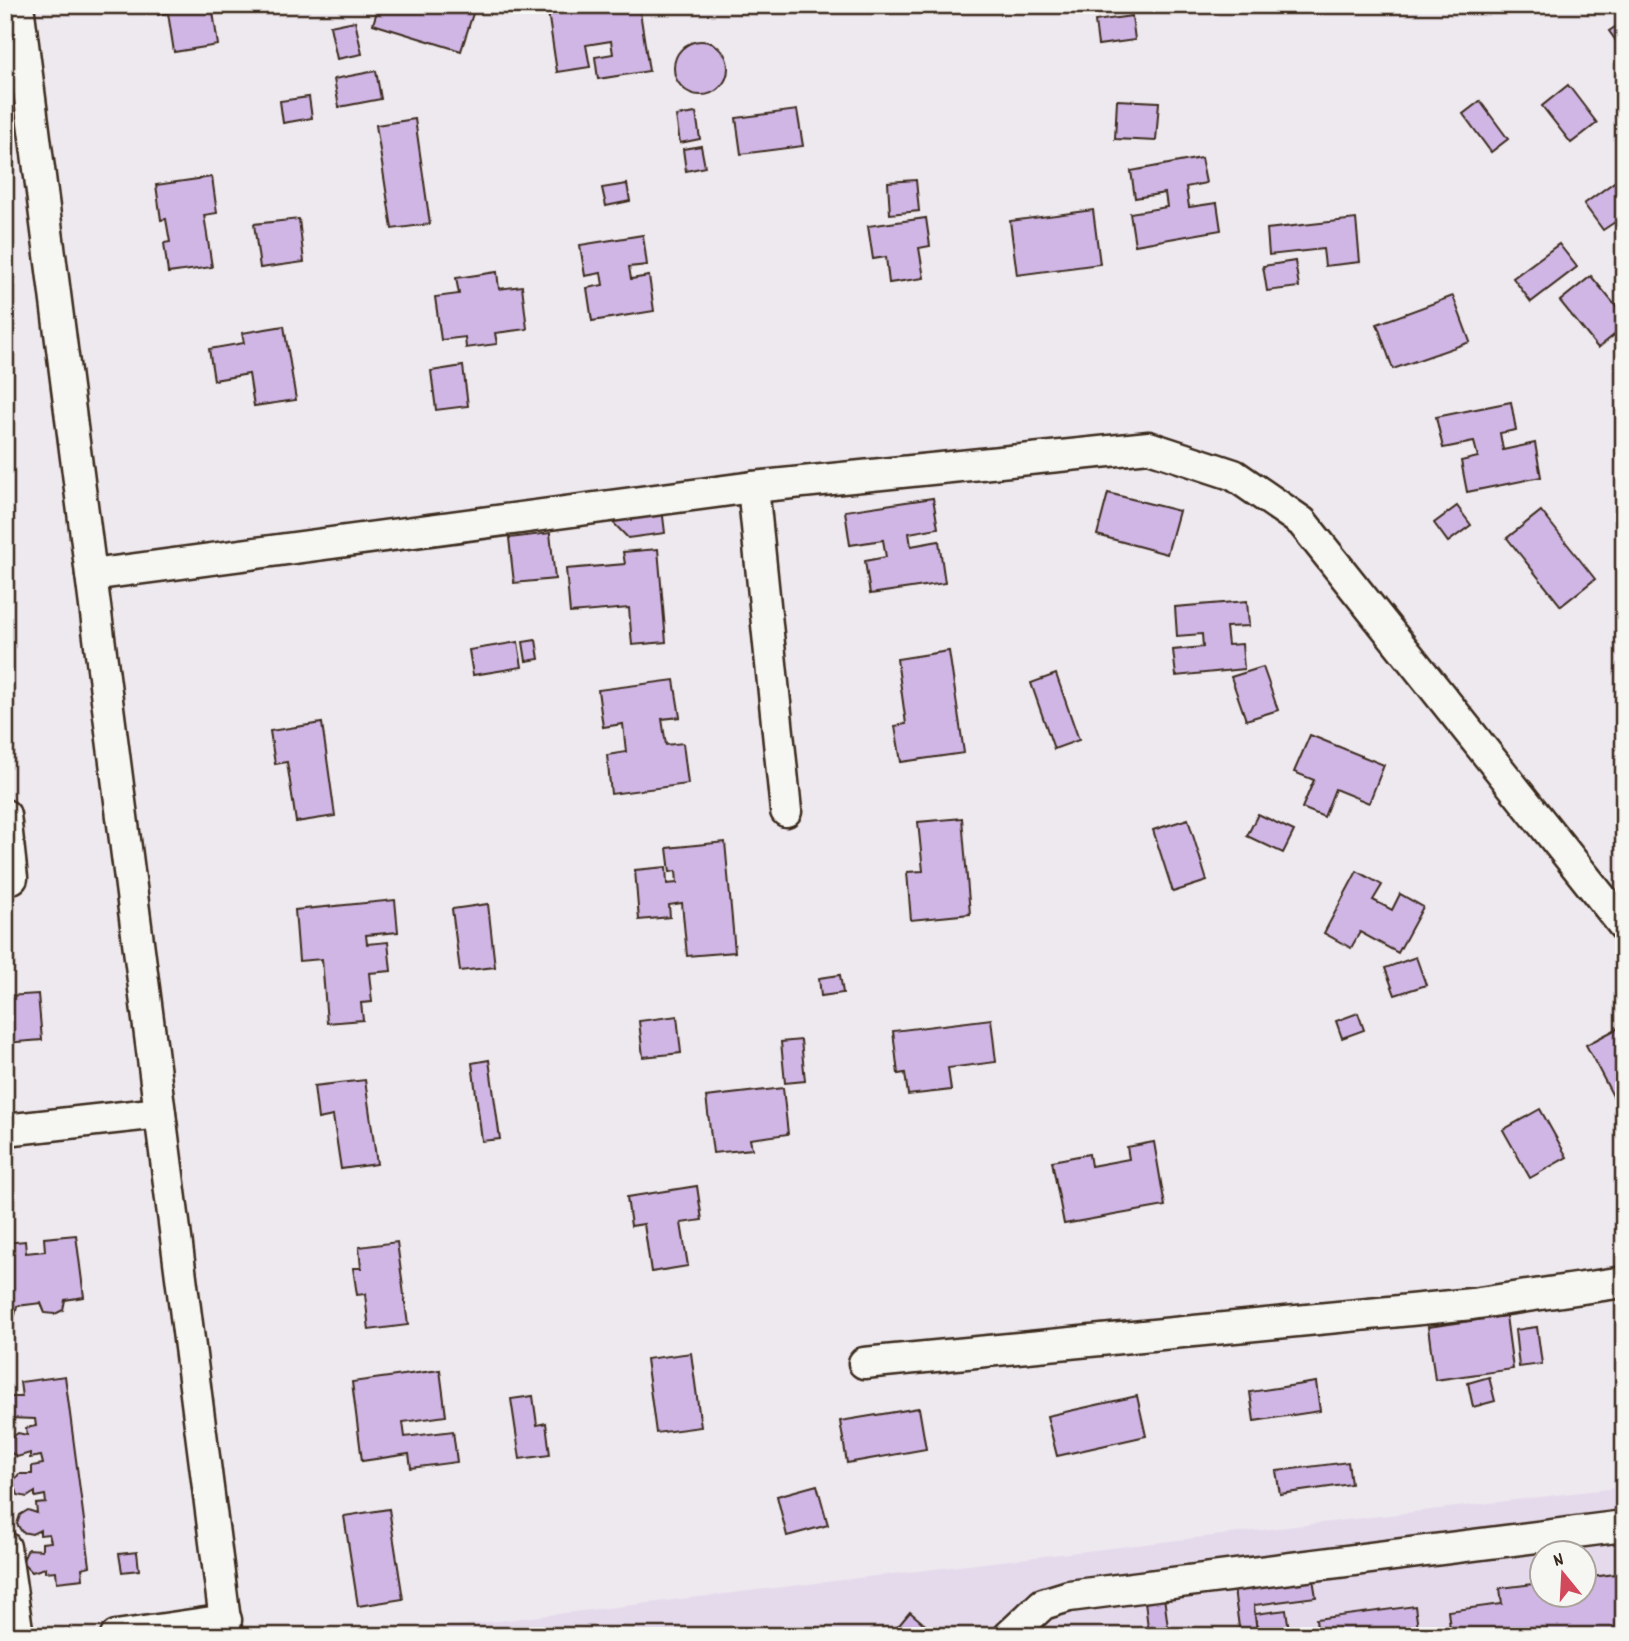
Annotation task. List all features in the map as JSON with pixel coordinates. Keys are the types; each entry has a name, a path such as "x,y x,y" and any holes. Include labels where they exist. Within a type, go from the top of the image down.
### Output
{"street":[{"path":"18,5 19,141 92,575 227,1628 116,1636"},
{"path":"92,575 753,487 1149,447 1234,475 1301,522 1624,926"},
{"path":"753,487 786,811"},
{"path":"5,815 12,878"},
{"path":"5,1130 160,1113"},
{"path":"864,1363 1472,1304 1624,1282"},
{"path":"1009,1636 1043,1604 1069,1595 1624,1526"},
{"path":"5,1547 18,1636"}],"shaded area":[{"path":"1624,1487 1624,1636 371,1636"}],"building":[{"path":"156,5 212,5 218,45 174,52 168,13 158,15"},
{"path":"379,5 475,7 461,51 373,24"},
{"path":"547,5 639,5 649,71 598,79 595,57 613,54 611,41 586,45 590,67 557,72"},
{"path":"1132,16 1135,40 1098,45 1095,21"},
{"path":"355,21 362,54 337,59 330,26"},
{"path":"1624,21 1624,52 1609,31"},
{"path":"701,41 720,49 728,68 720,87 701,95 682,87 674,68 682,49"},
{"path":"376,71 381,99 339,107 334,79"},
{"path":"1568,85 1597,123 1571,143 1542,106"},
{"path":"309,97 312,118 283,123 280,101"},
{"path":"1117,100 1159,102 1156,141 1115,139"},
{"path":"1480,101 1508,139 1491,152 1463,114"},
{"path":"797,110 803,146 741,154 736,118"},
{"path":"696,113 700,139 680,143 676,116"},
{"path":"415,119 430,224 392,229 376,125"},
{"path":"701,146 705,167 686,171 683,149"},
{"path":"1201,158 1206,183 1186,187 1189,207 1217,203 1221,230 1135,245 1130,213 1167,207 1165,193 1135,198 1131,171"},
{"path":"1624,175 1624,216 1603,230 1584,204"},
{"path":"212,177 217,213 204,215 212,267 168,273 164,243 170,242 166,219 161,220 156,185"},
{"path":"916,180 919,211 890,214 888,182"},
{"path":"627,184 630,201 606,206 602,188"},
{"path":"1093,210 1100,264 1017,275 1010,221"},
{"path":"926,218 930,246 919,248 924,278 889,283 886,257 873,259 868,226"},
{"path":"299,219 304,262 260,268 254,224"},
{"path":"1356,219 1360,262 1325,266 1323,249 1269,255 1267,229"},
{"path":"643,235 647,265 629,267 631,279 649,276 654,311 592,321 587,288 603,285 601,273 585,276 580,245"},
{"path":"1559,244 1577,267 1531,302 1513,278"},
{"path":"1295,261 1299,287 1267,291 1263,266"},
{"path":"497,272 499,289 522,286 527,329 495,333 497,344 466,348 465,337 441,340 435,297 459,294 456,278"},
{"path":"1591,276 1624,316 1624,327 1598,348 1560,301"},
{"path":"1453,296 1470,342 1393,369 1377,324"},
{"path":"284,326 296,400 254,406 249,374 214,380 209,349 244,343 242,333"},
{"path":"463,366 468,406 436,410 431,371"},
{"path":"1511,402 1516,430 1500,433 1503,450 1535,443 1541,477 1467,492 1461,461 1478,457 1474,442 1443,448 1436,417"},
{"path":"1108,493 1179,511 1167,554 1097,535"},
{"path":"933,498 938,528 909,533 911,546 939,541 945,583 870,594 865,561 886,557 883,540 850,545 845,511"},
{"path":"661,500 665,533 628,538 599,508"},
{"path":"1457,506 1471,525 1448,542 1434,523"},
{"path":"1541,511 1595,579 1561,606 1507,538"},
{"path":"550,533 555,579 514,583 509,538"},
{"path":"658,549 666,642 632,645 629,608 570,613 566,569 625,564 623,552"},
{"path":"1247,601 1249,626 1226,627 1228,645 1242,644 1244,669 1176,676 1173,650 1203,647 1202,634 1177,636 1175,607"},
{"path":"536,640 539,659 526,661 523,642"},
{"path":"518,642 522,667 473,675 469,650"},
{"path":"949,651 964,753 901,762 895,726 906,724 897,659"},
{"path":"1263,667 1278,710 1246,720 1231,677"},
{"path":"1056,674 1079,740 1054,749 1031,683"},
{"path":"674,680 680,717 662,719 666,745 683,743 688,784 611,794 607,755 626,752 623,724 603,727 598,690"},
{"path":"322,723 335,816 296,822 287,762 275,764 270,731"},
{"path":"1310,735 1384,765 1369,803 1335,789 1324,817 1302,808 1314,780 1294,772"},
{"path":"1258,814 1294,831 1283,853 1247,836"},
{"path":"962,818 970,914 911,920 907,872 923,871 918,822"},
{"path":"1188,819 1207,881 1173,892 1153,830"},
{"path":"725,842 735,952 687,956 682,903 669,905 670,917 639,920 635,870 666,867 667,884 677,883 676,871 670,872 667,848"},
{"path":"1357,871 1382,885 1373,900 1392,910 1400,894 1423,907 1398,953 1360,932 1351,948 1324,933"},
{"path":"395,900 398,932 366,935 367,944 388,942 391,971 369,973 372,1002 361,1003 363,1020 327,1023 322,959 299,961 295,910"},
{"path":"488,904 495,967 460,971 452,909"},
{"path":"1416,957 1426,985 1395,995 1385,968"},
{"path":"840,975 843,993 821,996 819,978"},
{"path":"5,977 7,996 38,994 42,1040 5,1043"},
{"path":"1358,1013 1364,1030 1342,1038 1336,1021"},
{"path":"677,1016 681,1053 643,1057 639,1021"},
{"path":"991,1019 996,1062 948,1068 951,1090 908,1095 905,1073 898,1074 893,1031"},
{"path":"1624,1025 1624,1117 1586,1045"},
{"path":"801,1040 805,1081 785,1083 781,1042"},
{"path":"489,1060 500,1139 482,1141 472,1063"},
{"path":"365,1080 377,1164 341,1169 333,1116 318,1119 314,1086"},
{"path":"783,1088 788,1134 750,1139 752,1149 713,1153 706,1097"},
{"path":"1540,1109 1567,1157 1530,1178 1503,1130"},
{"path":"1154,1142 1165,1206 1064,1224 1052,1161 1089,1154 1091,1166 1129,1159 1127,1147"},
{"path":"697,1186 702,1220 681,1223 688,1266 651,1272 644,1224 631,1226 627,1197"},
{"path":"76,1235 84,1297 65,1300 63,1310 55,1314 45,1313 41,1303 17,1306 15,1315 5,1320 5,1243 25,1241 26,1253 45,1251 44,1238"},
{"path":"397,1242 408,1325 369,1330 365,1294 357,1295 353,1268 361,1268 359,1247"},
{"path":"1506,1316 1513,1369 1435,1380 1428,1327"},
{"path":"1537,1327 1542,1364 1519,1367 1515,1330"},
{"path":"691,1353 701,1427 656,1433 646,1359"},
{"path":"440,1370 446,1416 403,1422 405,1437 453,1431 457,1462 411,1468 409,1454 362,1461 352,1382"},
{"path":"65,1376 90,1566 82,1568 83,1579 57,1582 56,1571 45,1572 45,1568 32,1572 22,1562 28,1549 42,1550 42,1543 51,1542 49,1534 40,1535 40,1530 32,1534 22,1532 17,1524 20,1515 28,1510 37,1513 36,1504 46,1503 45,1495 35,1497 35,1492 27,1497 18,1495 13,1481 19,1474 32,1474 32,1466 43,1464 41,1456 30,1458 30,1453 17,1457 10,1452 11,1438 18,1433 27,1435 26,1428 36,1426 35,1419 9,1418 5,1403 10,1397 22,1397 20,1382"},
{"path":"1489,1377 1495,1401 1473,1407 1468,1383"},
{"path":"1316,1382 1320,1411 1254,1421 1250,1392"},
{"path":"533,1396 537,1425 546,1423 550,1455 520,1459 511,1399"},
{"path":"1137,1396 1146,1436 1057,1456 1047,1416"},
{"path":"919,1408 926,1449 847,1463 840,1421"},
{"path":"1348,1462 1351,1484 1280,1494 1276,1471"},
{"path":"817,1485 828,1525 787,1536 777,1496"},
{"path":"389,1509 403,1599 358,1606 344,1516"},
{"path":"137,1552 139,1570 122,1572 119,1554"},
{"path":"1624,1573 1624,1636 1451,1636 1448,1611 1502,1604 1500,1588 1528,1585 1528,1610 1598,1610 1598,1576"},
{"path":"1313,1579 1316,1597 1254,1605 1257,1633 1240,1635 1234,1589"},
{"path":"1164,1597 1168,1627 1148,1629 1145,1600"},
{"path":"1415,1606 1419,1636 1318,1636 1316,1619"},
{"path":"1286,1610 1290,1636 1258,1636 1255,1614"},
{"path":"910,1612 938,1636 890,1636"}]}
